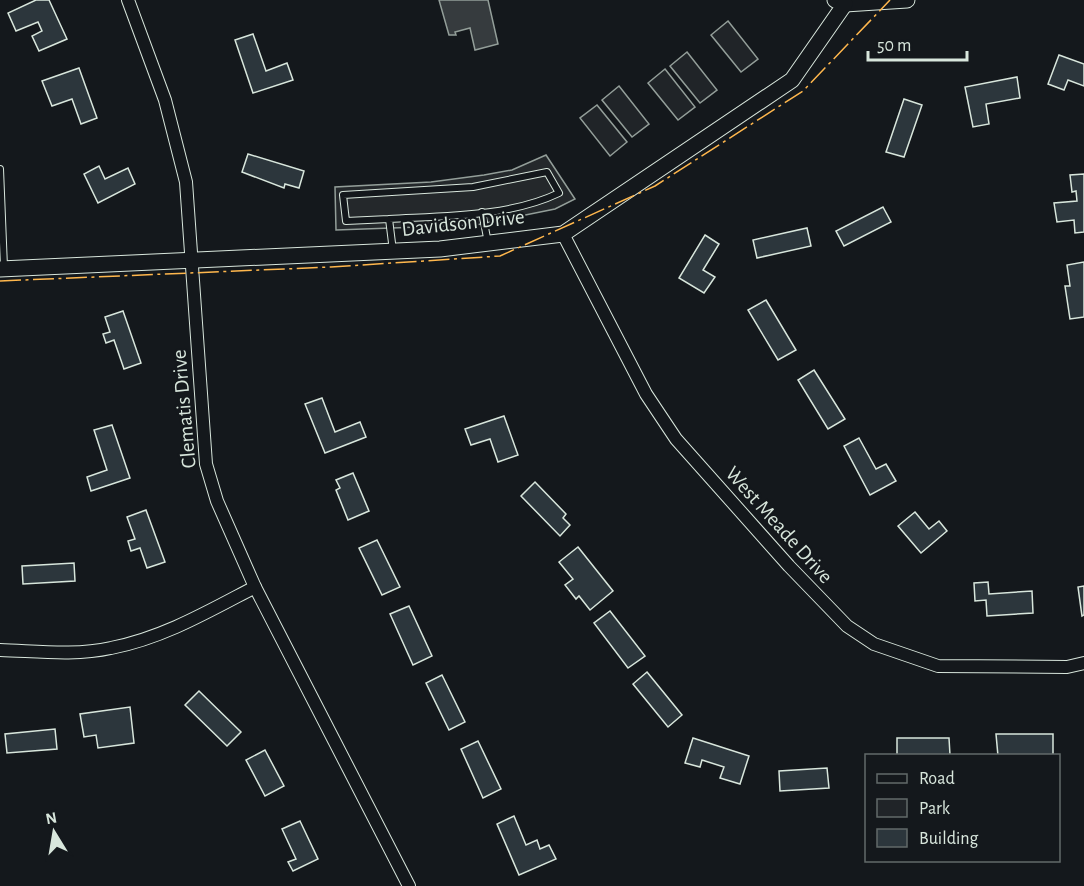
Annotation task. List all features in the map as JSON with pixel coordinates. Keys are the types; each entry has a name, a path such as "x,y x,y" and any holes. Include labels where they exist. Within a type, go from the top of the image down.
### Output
{"street":[{"name":"Clematis Drive","path":"128,0 165,100 186,182 207,464 217,501 255,587 409,886"},
{"path":"840,2 907,0"},
{"name":"Davidson Drive","path":"2,269 393,252 562,234 792,80 840,2"},
{"name":"West Meade Drive","path":"562,234 646,394 676,439 789,566 847,626 874,644 938,666 1067,667 1084,663"},
{"path":"0,650 55,652 110,649 175,628 255,587"}],"lane":[{"path":"0,169 2,269"},
{"path":"547,172 559,193 544,201 482,212 389,219 346,221 343,195 473,187 547,172"},
{"path":"482,212 488,243"},
{"path":"389,219 393,252"}],"green space":[{"path":"728,21 758,59 741,72 711,35"},
{"path":"687,52 717,90 700,103 670,66"},
{"path":"665,69 695,107 678,120 648,83"},
{"path":"619,86 649,124 632,137 602,100"},
{"path":"597,105 627,142 610,156 580,118"}],"shaded area":[{"path":"439,0 488,0 498,44 475,50 470,28 455,32 456,35 449,35"},
{"path":"546,155 575,199 555,209 476,225 336,230 335,187 431,182 484,175 512,170"}],"building":[{"path":"36,0 49,0 67,39 39,51 32,36 42,31 38,22 16,31 8,13"},
{"path":"253,34 266,71 287,63 293,80 253,93 235,40"},
{"path":"1059,55 1084,64 1084,86 1068,80 1064,90 1048,84"},
{"path":"79,68 97,118 81,124 72,99 52,106 42,81"},
{"path":"1017,77 1020,98 986,104 989,124 973,127 965,87"},
{"path":"904,99 922,105 904,157 886,152"},
{"path":"248,154 304,171 299,188 285,184 284,188 242,172"},
{"path":"99,166 105,179 128,168 135,184 98,203 84,174"},
{"path":"1084,174 1084,232 1075,233 1074,220 1057,222 1054,203 1077,201 1076,191 1072,192 1070,175"},
{"path":"883,207 891,222 844,246 836,231"},
{"path":"807,228 811,246 757,258 753,240"},
{"path":"705,235 719,244 703,270 715,277 704,293 679,278"},
{"path":"1084,262 1084,317 1070,319 1065,286 1070,286 1067,265"},
{"path":"766,300 796,350 778,360 748,310"},
{"path":"123,311 141,363 124,369 114,340 106,343 103,334 110,332 105,317"},
{"path":"814,370 845,419 828,429 798,380"},
{"path":"322,398 335,432 360,422 366,437 325,453 305,404"},
{"path":"504,416 518,455 498,462 490,439 471,445 465,429"},
{"path":"112,425 130,478 91,491 87,477 107,470 94,430"},
{"path":"859,438 876,469 886,464 896,481 870,495 844,446"},
{"path":"353,473 369,511 348,520 336,490 340,488 336,480"},
{"path":"535,482 566,514 563,518 570,525 560,536 521,496"},
{"path":"146,510 165,562 147,568 140,548 131,551 128,541 135,539 127,517"},
{"path":"915,512 929,529 939,521 947,531 921,553 898,526"},
{"path":"377,540 400,587 382,595 359,548"},
{"path":"578,547 613,591 590,610 579,596 576,599 565,585 573,579 559,562"},
{"path":"74,563 75,581 23,584 22,566"},
{"path":"988,582 989,594 1032,591 1033,613 987,616 986,600 975,601 974,583"},
{"path":"1084,586 1084,615 1082,616 1078,587"},
{"path":"409,606 432,656 413,665 390,614"},
{"path":"610,611 645,656 628,668 594,623"},
{"path":"647,672 682,715 668,727 633,684"},
{"path":"442,675 465,722 449,730 426,683"},
{"path":"199,691 241,732 227,746 185,705"},
{"path":"130,707 134,743 98,748 96,735 84,737 80,714"},
{"path":"55,729 57,749 7,753 5,734"},
{"path":"996,734 1053,734 1053,754 998,754"},
{"path":"693,738 749,756 740,784 720,778 724,767 702,760 700,767 685,763"},
{"path":"897,738 949,738 950,754 897,754"},
{"path":"478,741 501,789 483,798 461,749"},
{"path":"265,750 284,786 265,796 246,760"},
{"path":"827,768 829,788 780,791 779,771"},
{"path":"514,816 526,845 537,840 540,849 549,845 556,859 519,875 497,824"},
{"path":"300,821 318,859 293,871 288,862 296,859 282,829"}],"power":[{"path":"0,281 331,267 500,256 655,186 803,91 890,0"}]}
